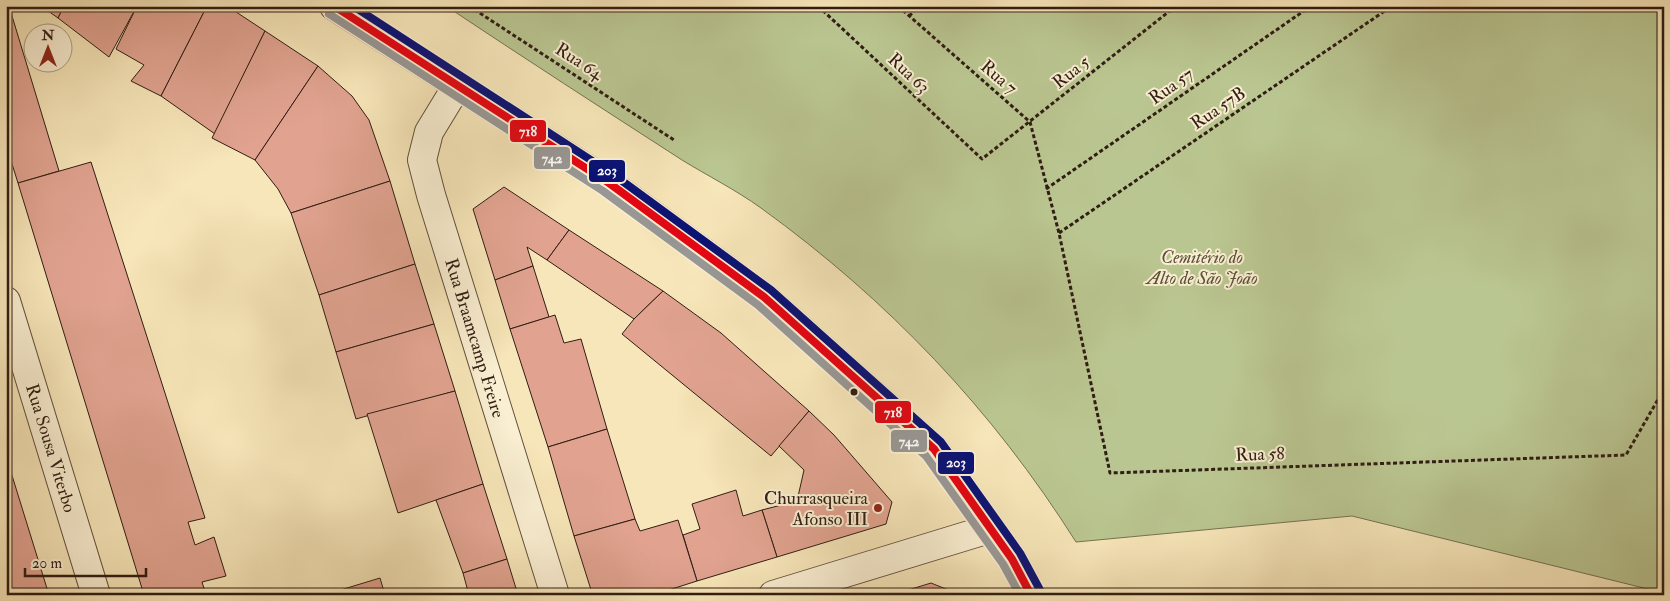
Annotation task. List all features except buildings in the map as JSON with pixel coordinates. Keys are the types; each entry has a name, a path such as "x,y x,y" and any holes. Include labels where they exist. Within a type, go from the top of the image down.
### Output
{"street":[{"path":"334,6 609,183 764,296 934,449 1012,559 1031,595"},
{"name":"Rua Braamcamp Freire","path":"457,86 429,132 422,160 430,195 555,595"},
{"name":"Rua Sousa Viterbo","path":"6,301 96,595"},
{"path":"773,595 989,529"}],"path":[{"name":"Rua 64","path":"469,6 674,140"},
{"name":"Rua 63","path":"818,6 982,159"},
{"name":"Rua 7","path":"898,6 1030,122"},
{"path":"909,16 920,6"},
{"name":"Rua 5","path":"982,159 1176,6"},
{"name":"Rua 57","path":"1046,189 1311,6"},
{"name":"Rua 57B","path":"1059,233 1392,6"},
{"path":"1030,122 1046,189"},
{"name":"Rua 58","path":"1046,189 1059,233 1110,474 1626,455 1664,389"}],"green space":[{"name":"Cemitério do Alto de São João","path":"446,6 1664,6 1664,593 1352,516 1076,542 1044,493 973,402 935,360 852,280 808,243 751,201 682,160"}],"transit line":[{"name":"718","path":"334,6 609,183 764,297 934,449 1012,559 1031,595"},
{"name":"203","path":"353,6 614,175 771,290 941,442 1020,553 1040,590"},
{"name":"742","path":"329,14 603,191 758,305 926,456 1003,564 1020,595"}],"place":[{"name":"Churrasqueira Afonso III","path":"878,508"}]}
